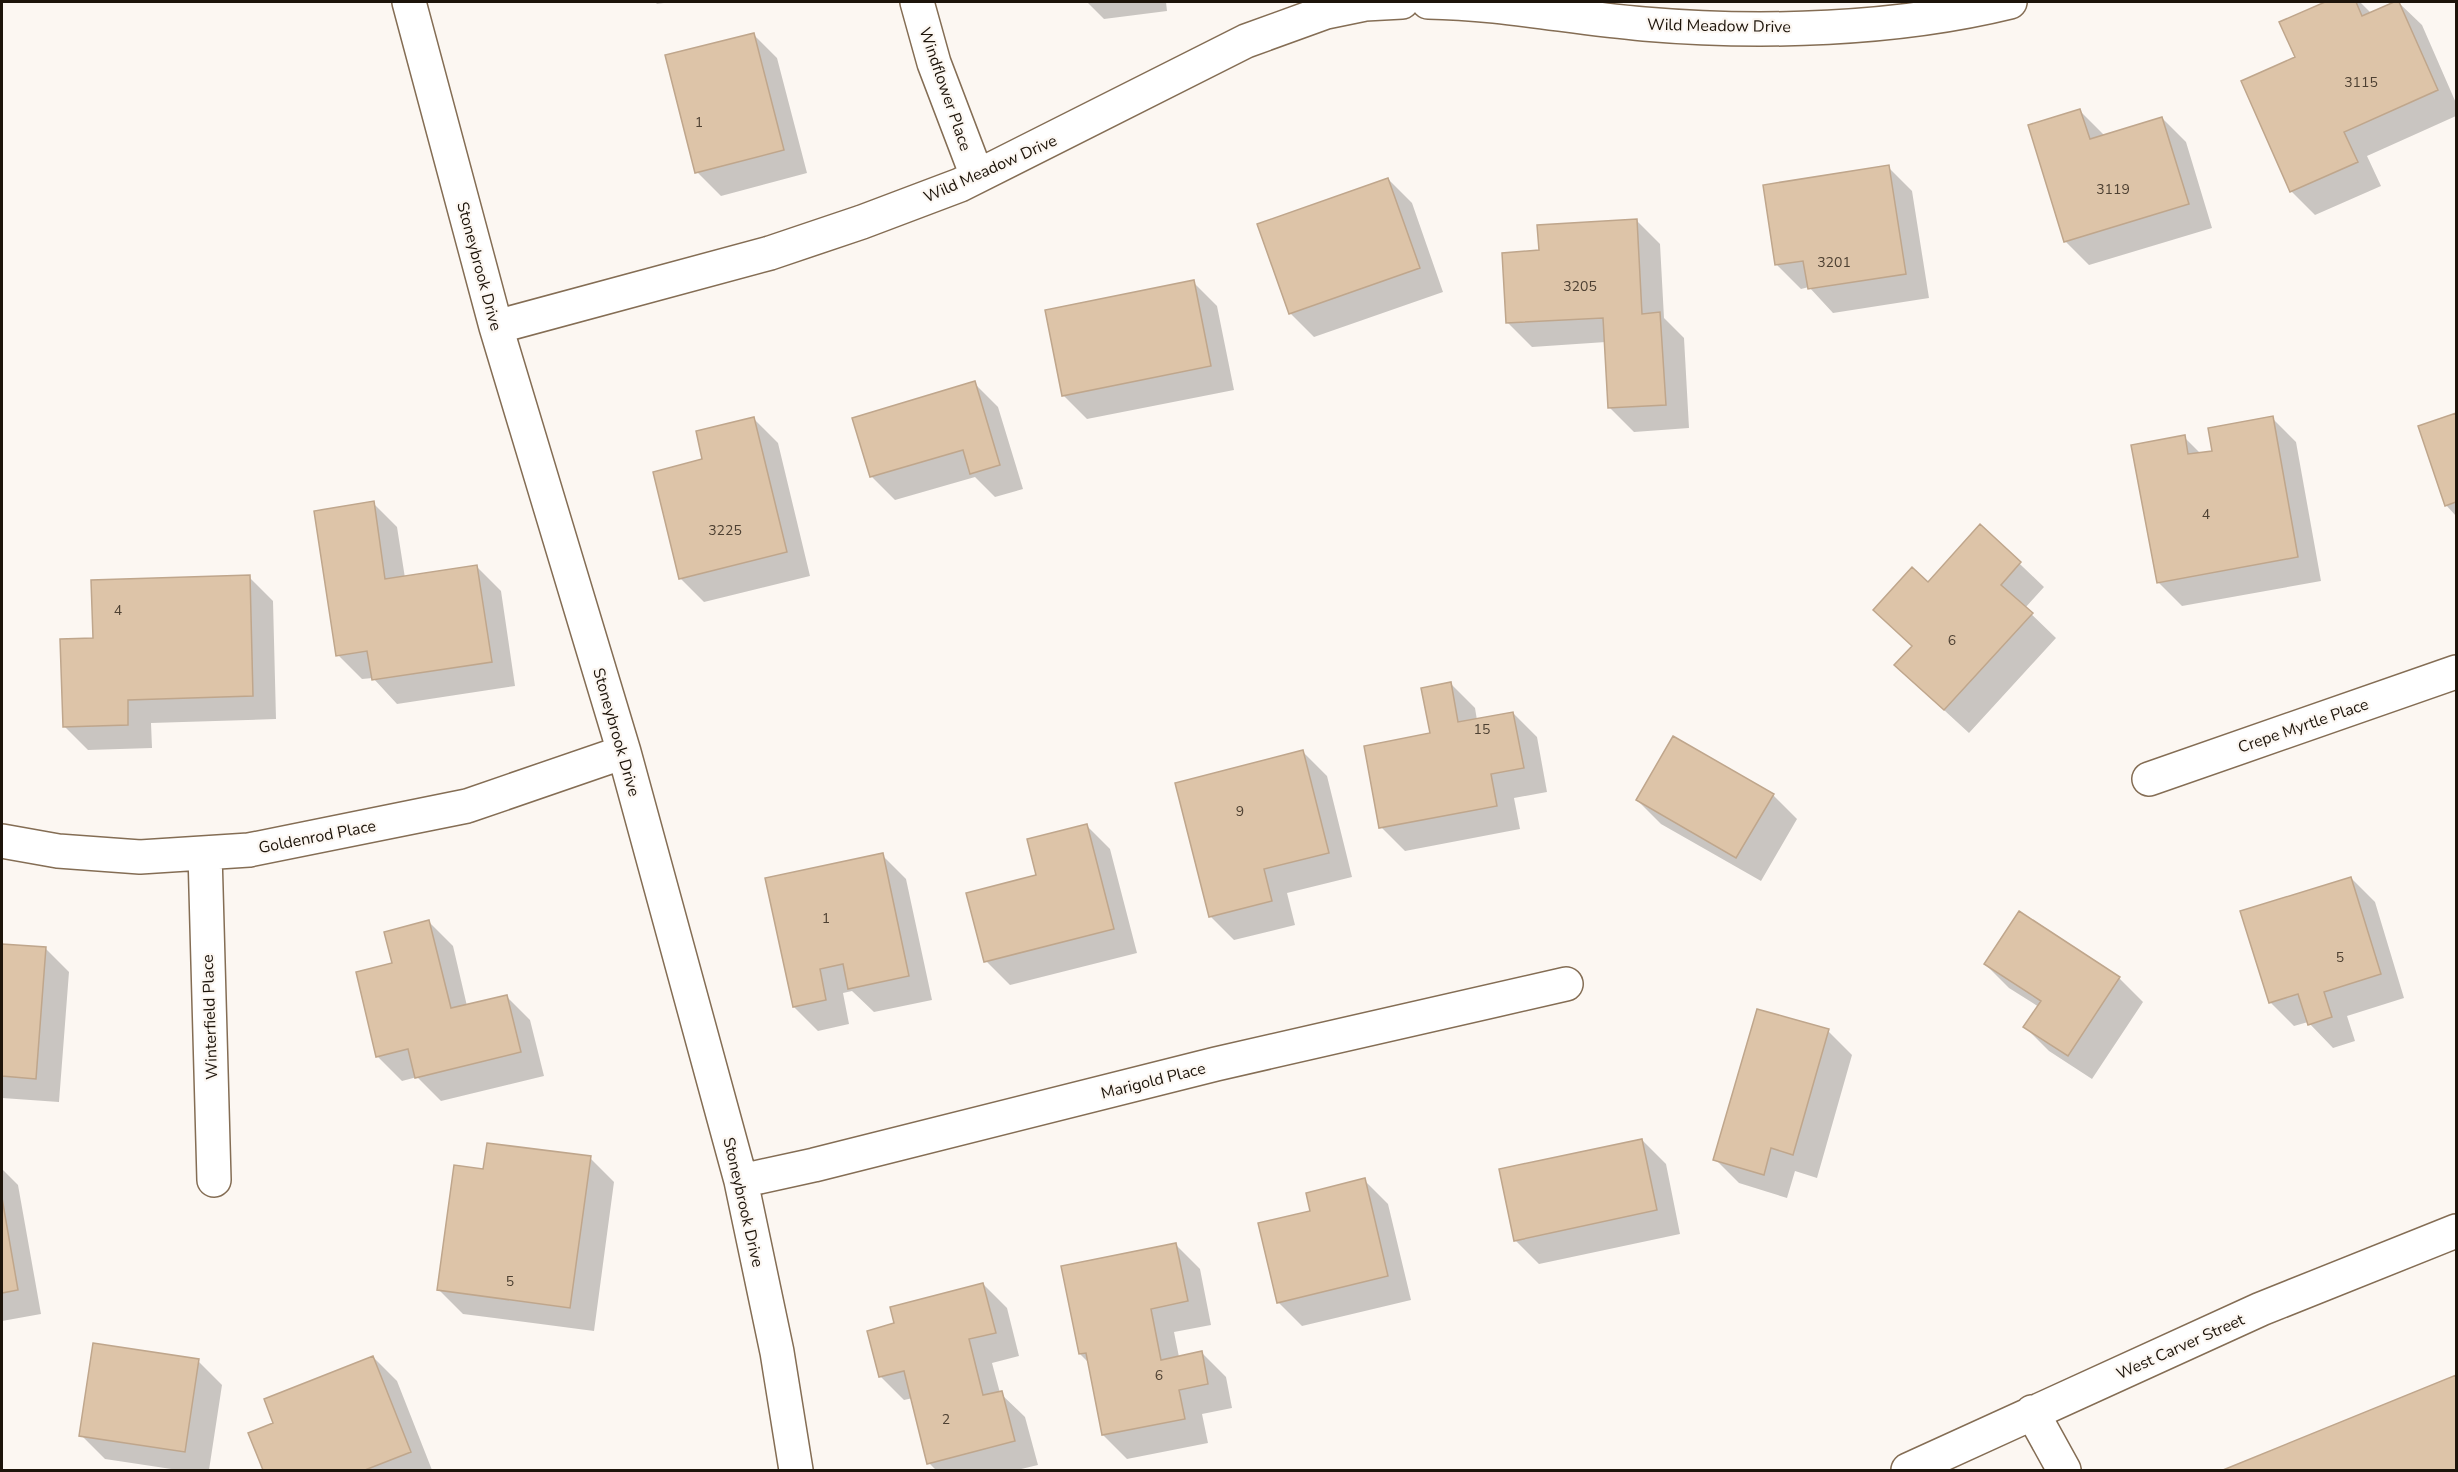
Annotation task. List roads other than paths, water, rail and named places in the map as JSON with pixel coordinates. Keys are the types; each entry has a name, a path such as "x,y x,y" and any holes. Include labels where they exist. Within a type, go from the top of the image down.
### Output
{"street":[{"name":"Stoneybrook Drive","path":"410,2 496,327 624,752 741,1181 777,1352 796,1470"},
{"name":"Windflower Place","path":"917,2 938,73 977,176"},
{"name":"Wild Meadow Drive","path":"496,327 770,253 862,222 960,185 1246,41 1326,12 1365,4 1402,2"},
{"name":"Wild Meadow Drive","path":"1428,2 1516,7 1642,24 1714,28 1776,15 1858,24 1926,18 2010,2"},
{"name":"Crepe Myrtle Place","path":"2150,778 2457,672"},
{"name":"Goldenrod Place","path":"2,841 58,851 140,857 205,853 290,843 467,806 624,752"},
{"name":"Winterfield Place","path":"205,853 214,1180"},
{"name":"Marigold Place","path":"741,1181 814,1165 1216,1064 1566,984"},
{"name":"West Carver Street","path":"1908,1470 2261,1309 2457,1231"},
{"path":"2032,1412 2064,1470"}]}
